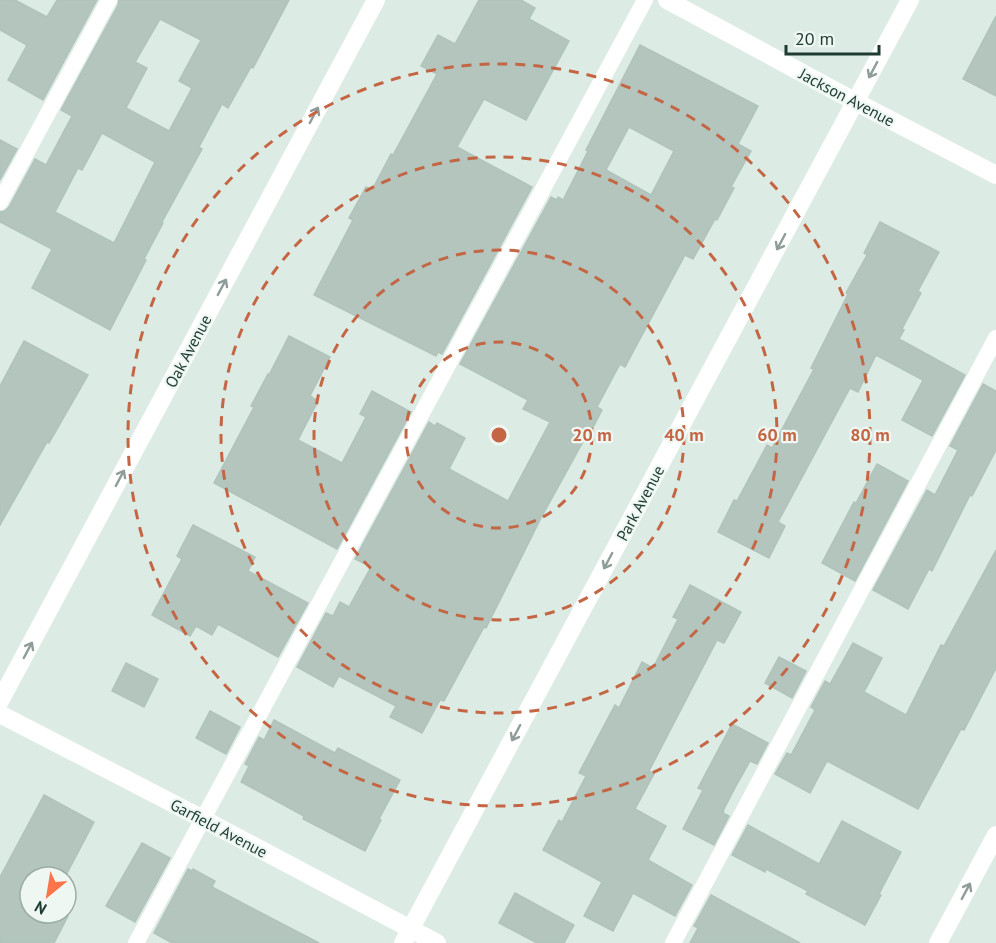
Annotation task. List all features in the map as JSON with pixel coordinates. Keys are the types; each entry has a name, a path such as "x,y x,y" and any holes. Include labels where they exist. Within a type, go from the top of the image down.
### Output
{"street":[{"name":"Oak Avenue","path":"0,701 376,0"},
{"name":"Jackson Avenue","path":"667,0 996,175"},
{"name":"Park Avenue","path":"406,936 910,0"},
{"name":"Garfield Avenue","path":"0,714 203,819 406,936 436,943"},
{"path":"938,943 996,835"}],"lane":[{"path":"0,202 109,0"},
{"path":"136,943 645,0"},
{"path":"673,943 996,338"}],"building":[{"path":"0,0 15,0 47,17 57,0 97,0 43,100 8,80 27,45 0,30"},
{"path":"119,0 289,0 253,68 251,67 228,108 222,104 199,147 202,149 162,222 144,259 146,260 110,330 32,288 52,249 0,222 0,212 9,207 35,159 46,165 72,116 61,110","holes":["160,19 201,40 179,81 192,88 169,131 126,108 147,68 135,62","102,133 155,162 114,243 55,212 78,168 82,170"]},
{"path":"479,0 521,0 535,8 529,19 569,41 526,120 484,99 457,147 532,187 442,354 438,352 436,356 314,295 353,220 349,218 366,187 372,190 437,74 421,66 438,35 455,44"},
{"path":"996,16 996,96 963,79"},
{"path":"640,45 758,106 738,144 751,151 731,187 734,188 717,220 715,219 693,259 685,255 625,367 620,364 597,407 602,410 541,518 486,628 484,627 444,701 440,700 422,733 390,717 396,706 339,676 333,687 297,667 326,613 333,616 340,602 349,607 371,567 355,559 429,422 435,426 437,423 465,438 449,469 508,501 550,422 523,409 528,400 460,364 551,197 563,200 588,151 586,150","holes":["629,127 674,151 651,195 606,170"]},
{"path":"0,140 17,149 0,180"},
{"path":"880,222 939,252 918,291 921,293 899,339 965,375 932,436 902,420 923,380 876,355 858,392 850,388 778,522 785,526 769,558 718,532 767,445 772,448 814,369 811,368 848,294 846,293 867,255 864,253"},
{"path":"289,336 330,357 310,396 318,401 298,440 342,463 366,417 360,414 372,391 411,412 337,549 214,483 254,407 251,406"},
{"path":"24,341 88,375 0,525 0,386"},
{"path":"983,384 996,391 996,450 972,496 970,495 932,571 929,569 908,609 873,590 927,490 935,495 958,450 950,446"},
{"path":"877,464 908,481 855,581 822,563"},
{"path":"193,525 255,557 248,571 308,603 278,657 218,624 212,635 196,626 190,636 152,615 182,559 177,556"},
{"path":"996,550 996,668 964,730 961,729 918,809 827,761 810,793 775,774 787,753 791,755 815,710 811,707 825,681 830,684 853,643 882,658 864,692 906,715 941,645 944,646"},
{"path":"690,585 741,612 724,643 717,640 649,771 654,774 635,809 666,826 648,860 692,885 675,916 633,893 613,931 584,916 602,882 543,850 559,820 562,822 586,776 579,773 615,705 619,708 642,662 653,668 678,619 673,617"},
{"path":"779,657 806,671 792,698 765,683"},
{"path":"126,663 158,679 144,707 112,691"},
{"path":"210,711 240,727 226,754 196,738"},
{"path":"274,720 335,753 338,748 400,780 365,851 303,819 304,816 241,782 249,766 245,764 259,737 264,740"},
{"path":"732,724 768,743 757,764 750,761 736,786 723,813 729,816 714,845 683,829 703,790 698,788"},
{"path":"44,795 94,822 71,865 18,865 18,925 63,925 54,943 0,943 0,877"},
{"path":"842,821 901,852 865,925 806,894 808,891 766,869 765,872 732,855 748,825 819,864"},
{"path":"142,843 170,858 135,922 106,906"},
{"path":"188,869 192,871 193,869 215,881 212,887 319,943 172,943 154,933"},
{"path":"515,893 574,925 564,943 537,943 499,923"},
{"path":"711,895 800,943 690,943 698,928 694,926"}]}
